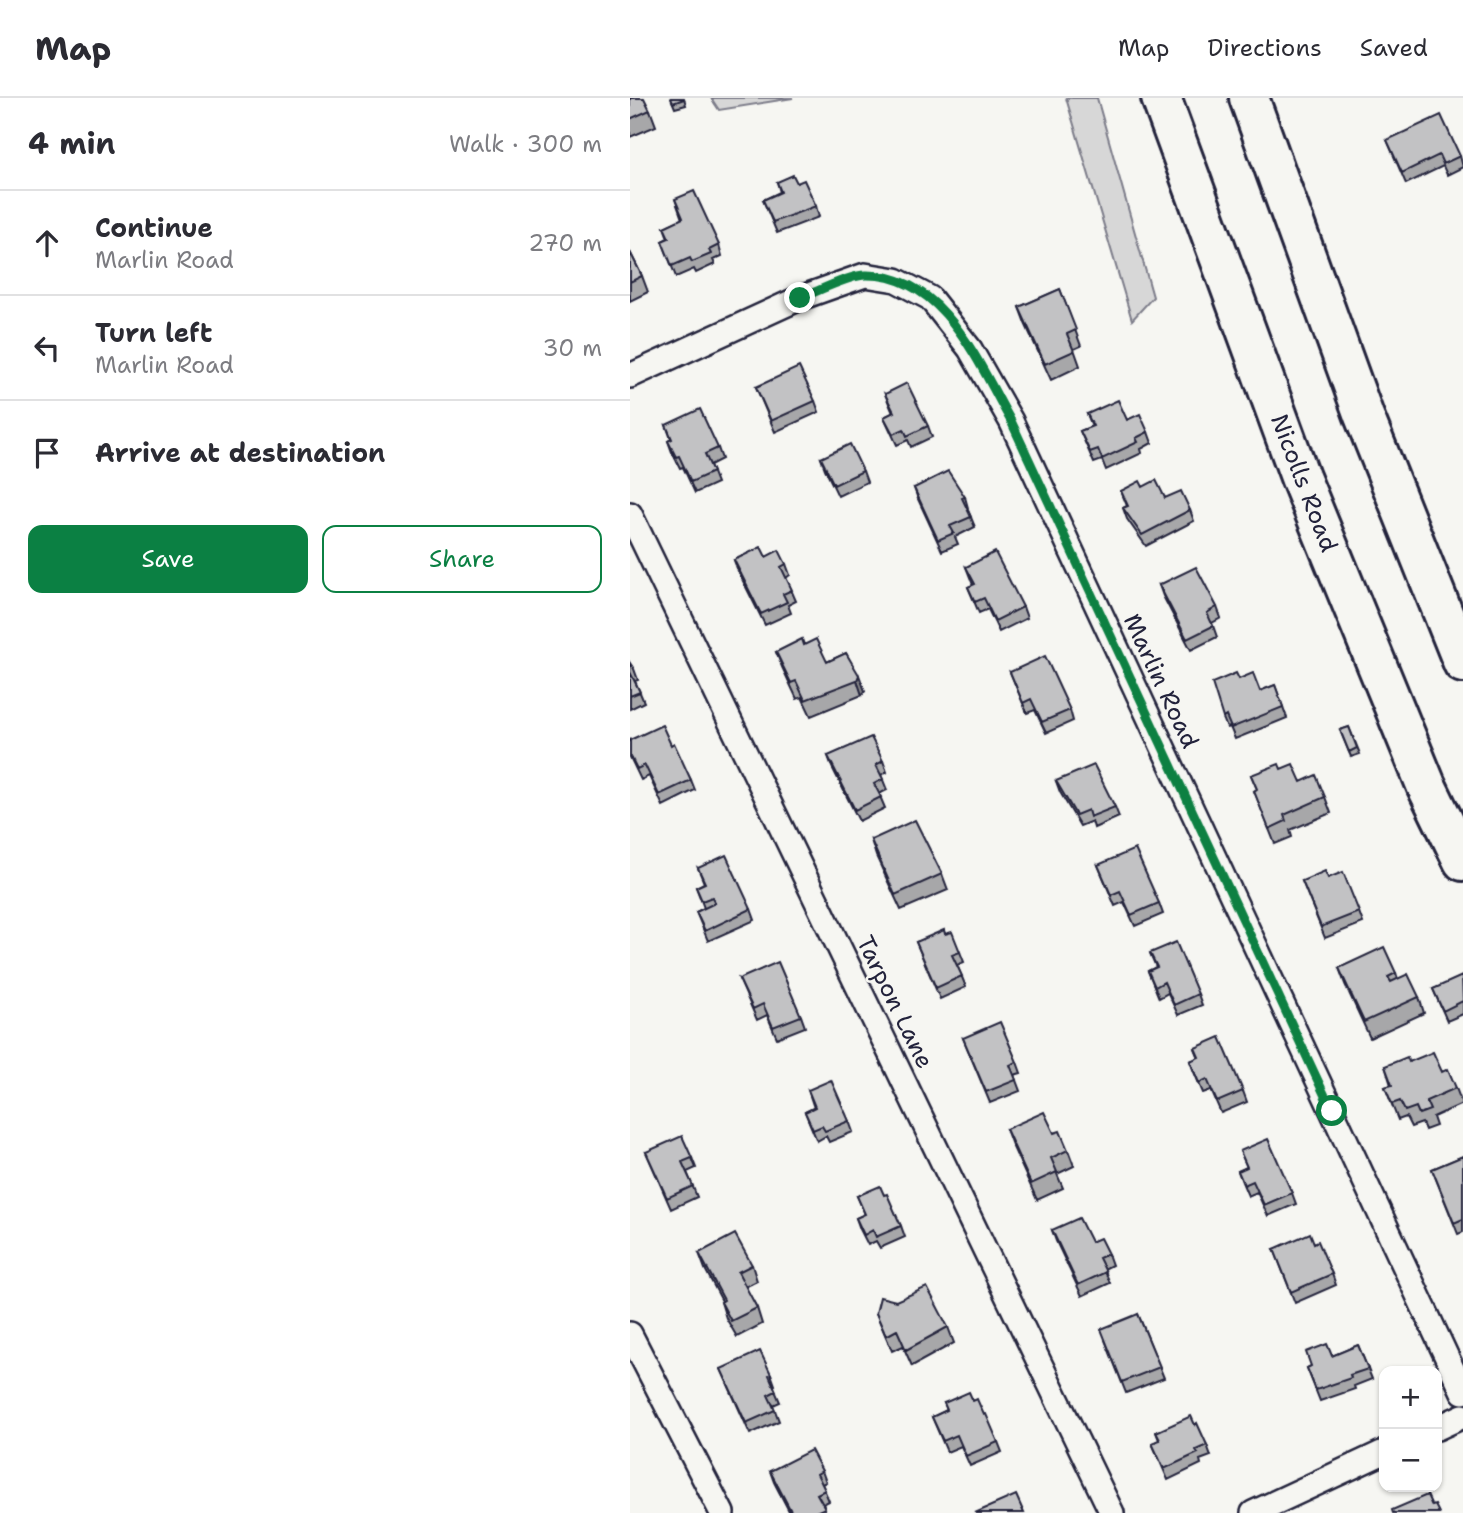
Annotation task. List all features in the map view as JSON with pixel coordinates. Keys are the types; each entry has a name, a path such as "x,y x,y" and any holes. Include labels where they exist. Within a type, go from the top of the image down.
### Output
{"highway":[{"name":"Nicolls Road","path":"1161,98 1300,477 1426,786 1463,861"},
{"path":"1249,98 1364,416 1463,663"}],"street":[{"name":"Marlin Road","path":"630,376 800,298 865,275 896,281 930,298 950,319 1011,421 1463,1392"},
{"name":"Tarpon Lane","path":"630,514 1112,1513"},
{"path":"630,1334 722,1513"},
{"path":"1442,1426 1463,1416"},
{"path":"1253,1513 1379,1454"}],"shaded area":[{"path":"711,98 793,98 719,110"},
{"path":"1066,98 1097,98 1153,297 1132,320"}],"building":[{"path":"630,98 644,98 650,110 630,119"},
{"path":"671,98 683,98 684,99 673,103"},
{"path":"1441,115 1460,156 1443,164 1439,155 1402,173 1387,140"},
{"path":"793,175 797,183 804,180 816,206 773,222 763,200 781,192 777,182"},
{"path":"694,191 719,245 709,250 711,254 692,262 690,258 672,266 662,241 669,238 664,227 683,218 675,199"},
{"path":"630,252 642,276 630,282"},
{"path":"1060,289 1076,330 1067,334 1074,351 1045,364 1019,307"},
{"path":"799,367 815,401 771,421 756,387"},
{"path":"907,383 928,426 907,436 904,429 893,434 884,417 894,412 885,394"},
{"path":"1118,400 1127,420 1140,414 1148,432 1136,438 1138,442 1102,459 1098,449 1090,452 1080,431 1093,426 1087,414"},
{"path":"700,409 718,448 705,454 713,472 691,482 679,456 676,457 668,441 672,439 666,425"},
{"path":"850,444 863,471 834,485 821,458"},
{"path":"948,471 965,497 962,498 971,517 950,526 954,533 938,540 914,488"},
{"path":"1156,480 1165,498 1181,491 1190,510 1142,535 1123,508 1128,506 1121,491 1140,481 1143,487"},
{"path":"761,547 766,557 779,550 786,564 781,567 792,590 783,594 787,602 761,614 734,560"},
{"path":"995,552 1023,607 995,621 984,598 975,602 968,587 975,584 966,567"},
{"path":"1196,567 1217,607 1207,613 1213,626 1187,639 1159,585"},
{"path":"802,639 804,645 816,639 827,662 846,653 859,675 857,680 805,700 796,681 791,683 776,652"},
{"path":"1045,656 1070,710 1042,722 1031,699 1023,703 1010,672"},
{"path":"630,672 640,692 630,696"},
{"path":"1236,673 1239,679 1253,673 1260,691 1275,685 1283,707 1231,728 1226,716 1223,718 1212,683"},
{"path":"662,725 671,745 674,743 691,780 659,795 645,765 637,769 630,755 630,740"},
{"path":"1349,727 1357,748 1349,752 1340,730"},
{"path":"871,737 883,761 876,765 883,779 874,784 881,797 855,810 828,756"},
{"path":"1279,764 1281,769 1293,764 1301,782 1316,775 1325,797 1284,815 1286,821 1269,829 1254,791 1257,789 1251,775"},
{"path":"1094,765 1115,807 1090,817 1088,810 1076,815 1056,781"},
{"path":"915,820 942,874 895,895 871,840"},
{"path":"1135,849 1159,903 1131,915 1120,891 1111,895 1098,865"},
{"path":"726,855 751,909 705,931 696,912 715,903 712,897 702,901 696,887 705,883 698,868"},
{"path":"1325,871 1328,878 1343,872 1359,912 1321,927 1302,881"},
{"path":"944,930 945,934 952,932 960,952 952,955 962,976 936,988 916,942"},
{"path":"1176,942 1198,994 1174,1005 1164,982 1155,987 1148,971 1157,967 1150,953"},
{"path":"1384,947 1396,973 1388,977 1391,982 1408,974 1419,997 1364,1022 1339,968"},
{"path":"778,962 801,1016 773,1027 763,1004 753,1009 739,979"},
{"path":"1462,976 1463,1001 1443,1011 1433,989"},
{"path":"1000,1022 1017,1062 1010,1065 1016,1080 986,1092 963,1038"},
{"path":"1220,1037 1243,1091 1217,1102 1207,1079 1199,1083 1190,1061 1199,1057 1195,1048"},
{"path":"1433,1052 1442,1072 1448,1069 1456,1088 1426,1101 1430,1110 1419,1114 1416,1107 1405,1111 1400,1101 1392,1104 1385,1087 1392,1085 1385,1066 1407,1057 1409,1062"},
{"path":"831,1080 849,1121 825,1131 822,1126 813,1130 805,1112 815,1107 808,1090"},
{"path":"1044,1112 1054,1133 1060,1131 1068,1150 1051,1158 1057,1172 1031,1184 1006,1129"},
{"path":"682,1136 692,1158 682,1162 693,1186 667,1198 646,1152"},
{"path":"1268,1139 1292,1193 1264,1205 1253,1181 1244,1185 1238,1171 1247,1167 1240,1151"},
{"path":"1463,1156 1463,1219 1454,1223 1432,1169"},
{"path":"880,1186 884,1195 887,1194 901,1226 876,1237 873,1230 864,1235 856,1218 865,1214 857,1196"},
{"path":"1079,1218 1091,1242 1100,1238 1108,1254 1099,1258 1106,1272 1078,1285 1052,1230"},
{"path":"1310,1233 1314,1243 1318,1241 1332,1274 1291,1292 1274,1249"},
{"path":"735,1234 752,1265 738,1272 757,1308 731,1321 721,1302 724,1300 699,1253"},
{"path":"927,1287 948,1327 906,1350 897,1330 886,1336 876,1313 880,1297 896,1301"},
{"path":"1138,1314 1160,1367 1122,1382 1101,1329"},
{"path":"1327,1344 1332,1356 1358,1345 1368,1369 1316,1390 1307,1368 1311,1366 1306,1352"},
{"path":"760,1351 776,1391 768,1395 775,1410 746,1423 721,1369"},
{"path":"969,1392 973,1401 977,1399 984,1415 986,1414 998,1442 966,1456 957,1435 943,1441 932,1417 947,1410 944,1403"},
{"path":"1191,1416 1207,1445 1196,1450 1198,1453 1164,1469 1152,1443 1160,1440 1156,1432"},
{"path":"811,1450 822,1471 817,1474 825,1490 817,1494 825,1508 814,1513 792,1513 770,1471"},
{"path":"1016,1495 1024,1513 975,1513"},
{"path":"1427,1495 1439,1513 1393,1513 1392,1510"}],"route":[{"path":"800,298 865,275 896,281 930,298 950,319 970,349 1011,421 1332,1111"}]}
